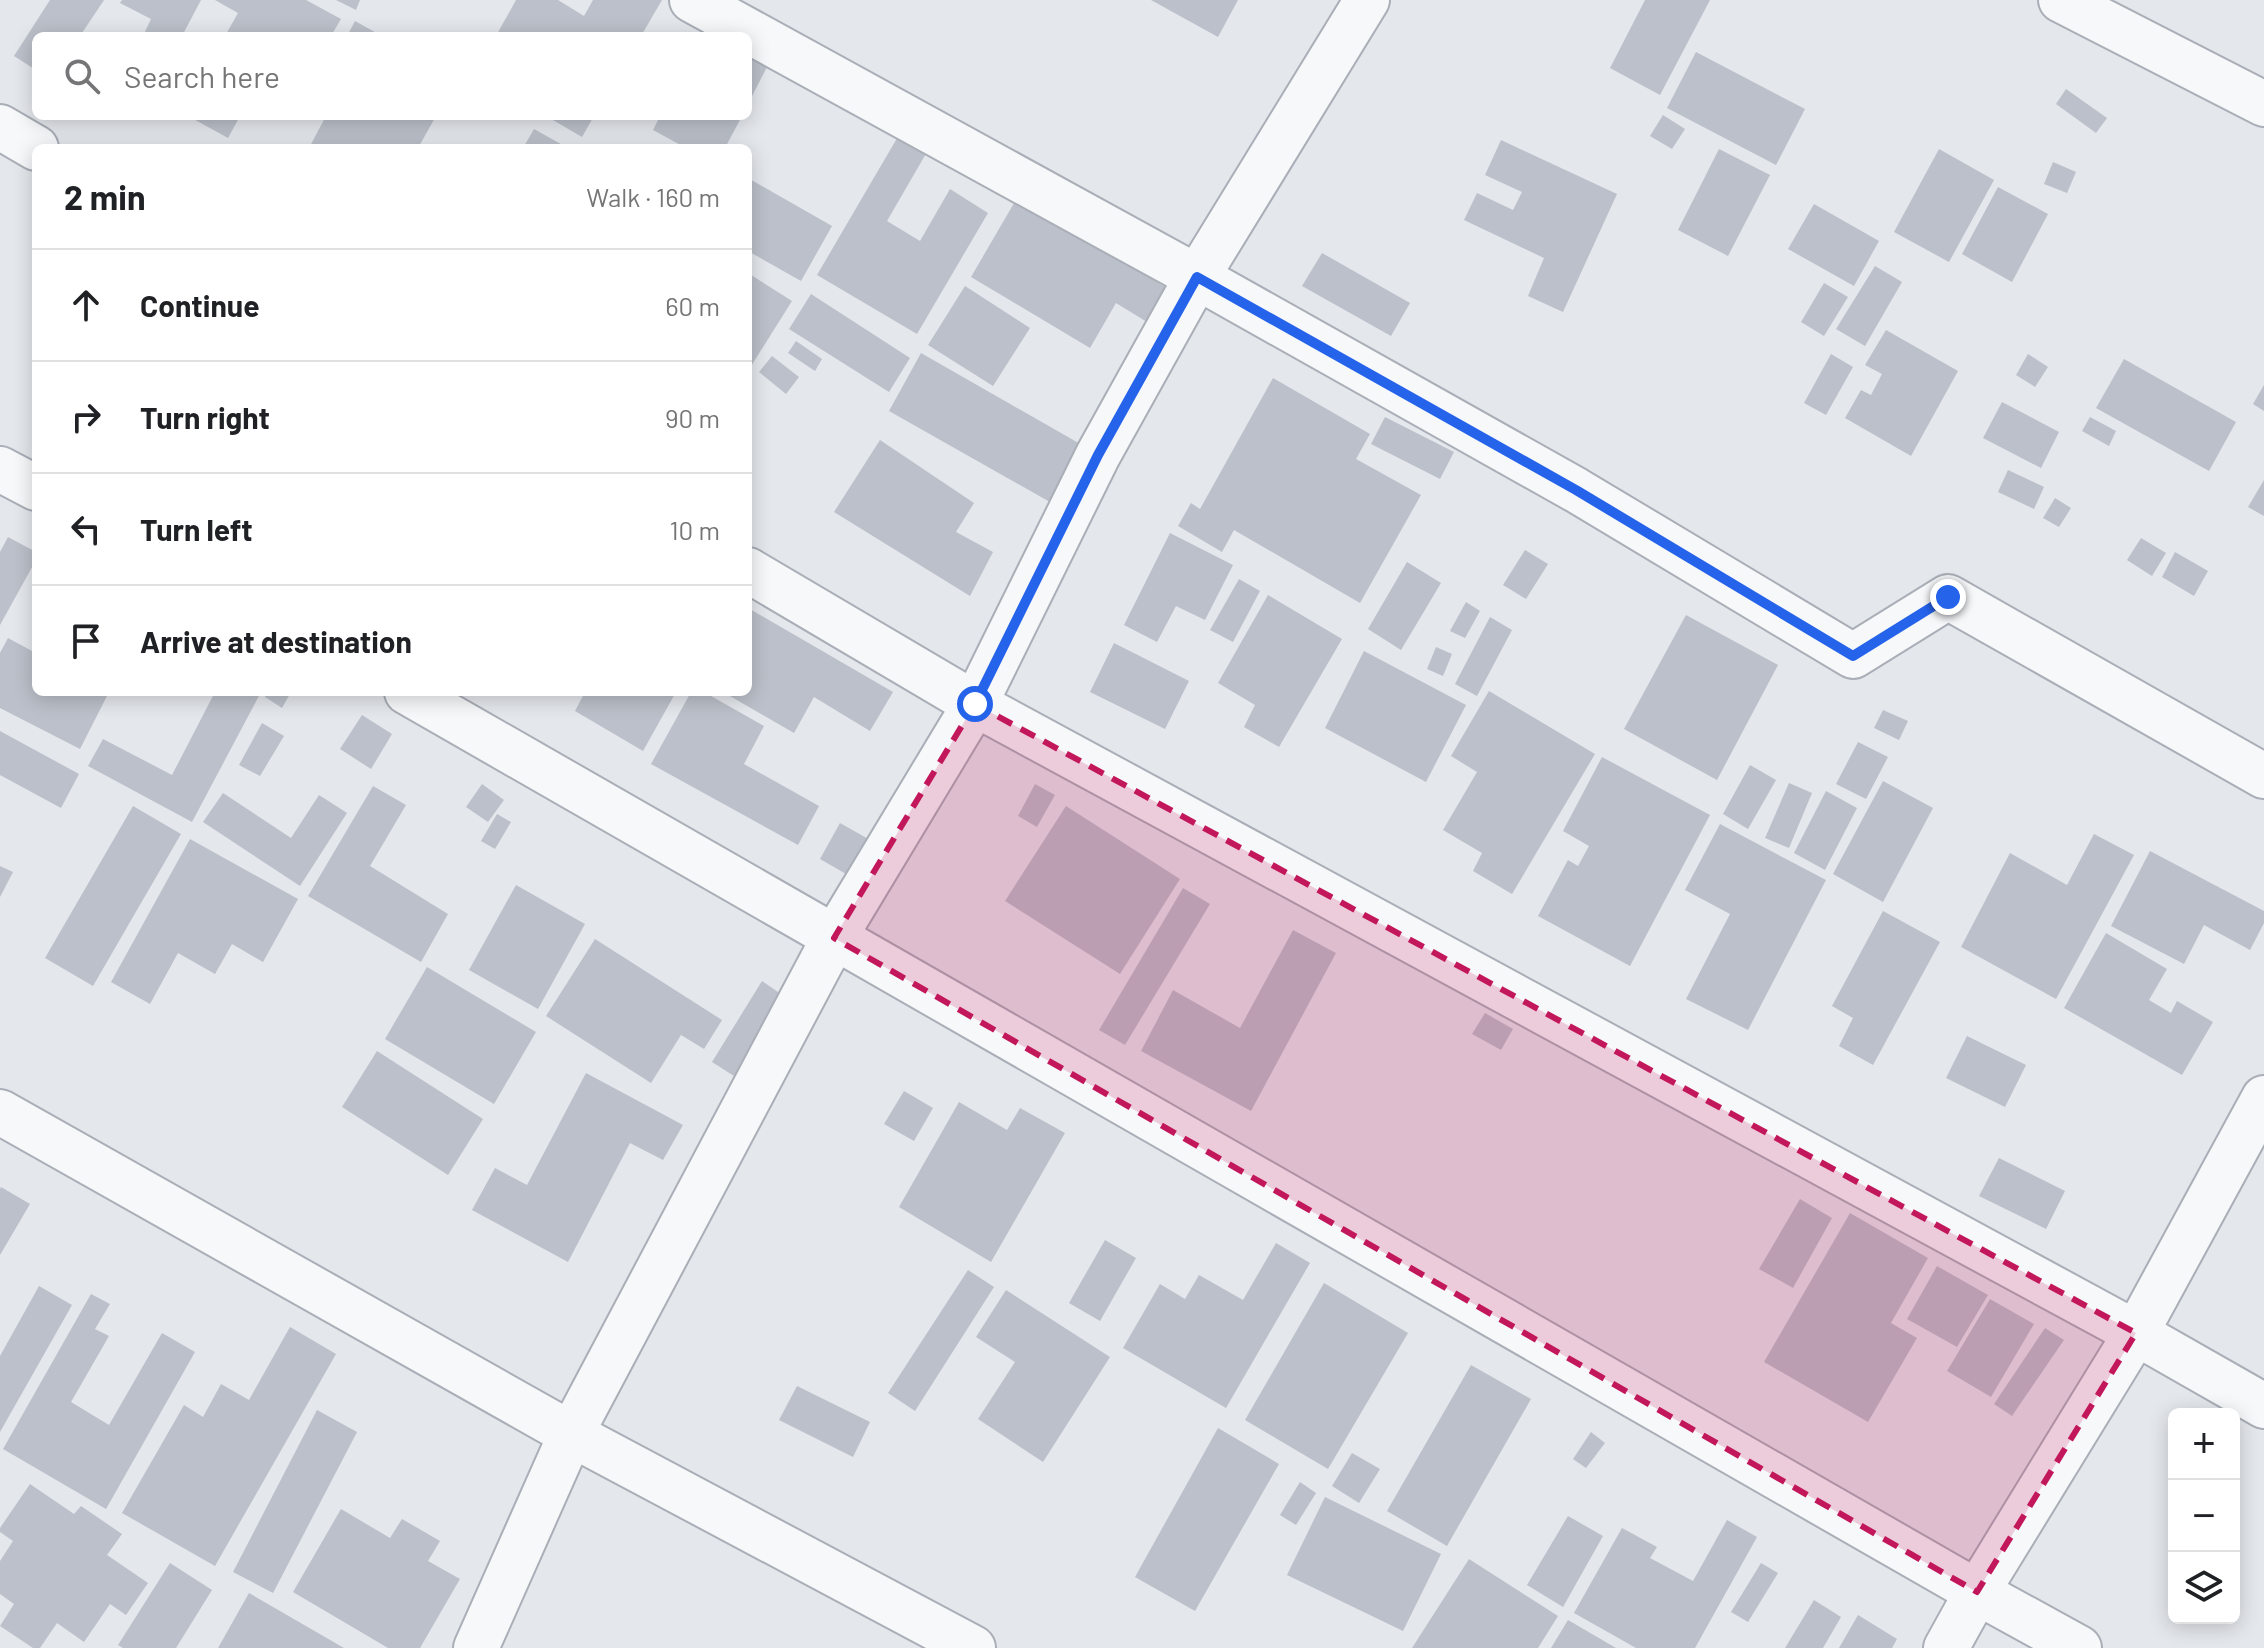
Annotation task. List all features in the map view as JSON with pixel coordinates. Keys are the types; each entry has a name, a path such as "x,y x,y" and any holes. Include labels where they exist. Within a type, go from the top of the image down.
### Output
{"street":[{"path":"692,0 750,32"},
{"path":"476,1648 571,1434 834,938 975,704 1098,455 1197,277 1367,0"},
{"path":"2061,0 2264,104"},
{"path":"752,33 1197,277 1576,490 1853,656 1948,597 2264,776"},
{"path":"0,127 32,146"},
{"path":"0,469 32,486"},
{"path":"752,572 975,704 2136,1333 2264,1406"},
{"path":"414,696 2079,1648"},
{"path":"1946,1648 2136,1333 2264,1098"},
{"path":"0,1112 571,1434 973,1648"}],"highlighted area":[{"path":"975,704 2136,1333 1977,1592 834,938"}],"building":[{"path":"50,0 104,0 83,32 32,32 32,67 14,56"},
{"path":"122,0 201,0 184,32 145,32 151,19 120,3"},
{"path":"215,0 306,0 341,19 333,32 227,32 238,13"},
{"path":"336,0 360,0 356,10"},
{"path":"516,0 558,0 584,16 593,0 662,0 643,32 498,32"},
{"path":"1151,0 1238,0 1218,37"},
{"path":"1645,0 1710,0 1660,95 1610,68"},
{"path":"355,21 375,32 349,32"},
{"path":"1696,52 1805,109 1776,165 1667,108"},
{"path":"752,59 767,67 752,96"},
{"path":"2066,89 2107,118 2096,133 2056,104"},
{"path":"1663,115 1685,129 1672,149 1650,136"},
{"path":"195,120 238,120 228,138"},
{"path":"324,120 434,120 420,144 311,144"},
{"path":"553,120 592,120 582,137"},
{"path":"658,120 740,120 727,144 679,144 653,130"},
{"path":"903,128 931,145 887,221 920,241 950,189 988,213 917,334 817,275"},
{"path":"534,129 561,144 525,144"},
{"path":"1501,140 1617,194 1563,312 1528,296 1544,258 1464,220 1477,193 1513,210 1522,192 1485,175"},
{"path":"1719,149 1770,175 1728,256 1678,230"},
{"path":"1939,149 1994,180 1949,262 1894,232"},
{"path":"2053,162 2076,172 2067,193 2044,184"},
{"path":"752,180 832,226 801,281 752,253"},
{"path":"1998,187 2048,214 2012,282 1962,254"},
{"path":"1017,198 1180,296 1160,330 1116,303 1090,348 971,277"},
{"path":"1814,204 1879,241 1854,286 1788,249"},
{"path":"1322,253 1410,303 1391,336 1302,286"},
{"path":"1875,266 1902,282 1865,346 1836,329"},
{"path":"752,276 792,301 752,365"},
{"path":"1824,283 1848,297 1824,336 1801,322"},
{"path":"965,286 1030,328 993,386 928,345"},
{"path":"811,294 910,358 889,392 789,329"},
{"path":"1886,330 1958,371 1911,456 1845,418 1861,390 1871,395 1882,374 1865,365"},
{"path":"796,341 822,359 815,371 788,353"},
{"path":"921,353 1096,453 1064,510 889,411"},
{"path":"1831,354 1853,367 1826,415 1804,403"},
{"path":"2028,354 2048,367 2035,387 2016,375"},
{"path":"772,356 799,377 786,394 759,372"},
{"path":"2124,359 2236,422 2209,471 2096,408"},
{"path":"1273,378 1370,434 1356,459 1421,495 1360,603 1234,530 1222,552 1178,526 1191,503 1200,509"},
{"path":"2264,385 2264,411 2253,404"},
{"path":"2002,402 2059,432 2041,468 1983,438"},
{"path":"1385,417 1454,452 1440,479 1371,444"},
{"path":"2090,417 2116,431 2109,446 2082,431"},
{"path":"880,440 974,503 956,532 993,552 970,596 834,512"},
{"path":"2008,470 2044,487 2034,509 1998,492"},
{"path":"2264,480 2264,516 2248,507"},
{"path":"2055,498 2071,508 2059,527 2043,518"},
{"path":"1170,533 1233,565 1205,620 1176,606 1157,642 1124,625"},
{"path":"8,537 32,550 32,567 0,625 0,552"},
{"path":"2141,538 2166,553 2152,576 2127,560"},
{"path":"1525,550 1548,564 1526,599 1503,585"},
{"path":"2175,552 2208,571 2194,596 2162,577"},
{"path":"1407,562 1441,583 1401,650 1368,629"},
{"path":"1239,579 1260,591 1233,642 1210,630"},
{"path":"1268,595 1342,639 1279,747 1244,727 1255,705 1218,683"},
{"path":"1466,602 1480,611 1465,638 1450,631"},
{"path":"752,610 893,692 870,731 814,697 794,733 730,696 752,696"},
{"path":"1686,615 1778,665 1717,780 1624,729"},
{"path":"1490,617 1512,630 1477,696 1455,684"},
{"path":"8,638 32,651 32,696 107,696 80,749 0,708 0,653"},
{"path":"1114,643 1189,681 1165,729 1090,692"},
{"path":"1436,647 1452,654 1443,676 1427,669"},
{"path":"1364,651 1466,705 1426,782 1325,728"},
{"path":"1489,691 1595,754 1512,894 1473,871 1482,853 1443,830 1477,772 1451,756"},
{"path":"213,696 259,696 192,822 88,766 103,739 172,775"},
{"path":"266,696 289,696 282,708"},
{"path":"583,696 674,696 643,751 575,711"},
{"path":"689,696 711,696 764,726 744,764 819,806 798,845 651,764"},
{"path":"1883,710 1908,721 1899,740 1874,728"},
{"path":"362,715 392,734 371,769 340,749"},
{"path":"262,723 284,736 260,776 239,765"},
{"path":"0,731 79,774 61,808 0,775"},
{"path":"1858,742 1888,757 1866,799 1836,784"},
{"path":"1602,757 1710,815 1630,966 1538,916 1568,860 1578,866 1589,846 1563,831"},
{"path":"1750,765 1776,780 1748,829 1723,814"},
{"path":"1883,781 1933,808 1883,902 1833,874"},
{"path":"1789,783 1812,793 1789,848 1765,838"},
{"path":"482,784 504,800 488,822 466,807"},
{"path":"1035,784 1055,795 1037,827 1018,816"},
{"path":"373,786 406,805 370,866 448,914 421,962 308,896"},
{"path":"1826,791 1857,808 1825,870 1794,853"},
{"path":"223,793 291,838 319,795 347,813 300,886 203,822"},
{"path":"133,806 181,834 93,986 45,958"},
{"path":"1066,806 1180,879 1120,974 1005,901"},
{"path":"497,814 511,822 495,849 481,841"},
{"path":"840,823 879,845 860,882 820,859"},
{"path":"1720,824 1826,880 1748,1030 1686,999 1730,914 1685,890"},
{"path":"2094,834 2134,855 2056,999 1961,947 2010,853 2067,885"},
{"path":"190,839 298,899 263,962 232,944 215,974 178,953 150,1004 111,982"},
{"path":"2150,851 2264,911 2264,923 2250,950 2204,925 2184,964 2111,926"},
{"path":"0,866 13,872 0,897"},
{"path":"516,885 585,924 538,1009 469,970"},
{"path":"1183,888 1210,904 1125,1045 1099,1030"},
{"path":"1883,911 1940,942 1873,1065 1839,1046 1853,1018 1832,1006"},
{"path":"1293,930 1336,953 1251,1111 1141,1051 1173,990 1240,1028"},
{"path":"2106,933 2167,969 2149,1000 2171,1013 2177,1001 2213,1022 2182,1075 2064,1008"},
{"path":"595,939 722,1020 704,1049 681,1035 651,1083 546,1016"},
{"path":"427,967 536,1032 494,1104 385,1039"},
{"path":"762,981 794,1003 745,1083 712,1062"},
{"path":"1485,1013 1513,1029 1501,1050 1472,1034"},
{"path":"1967,1036 2026,1065 2005,1107 1946,1078"},
{"path":"377,1051 483,1119 448,1175 342,1107"},
{"path":"586,1073 683,1125 663,1160 630,1143 568,1262 472,1210 495,1168 527,1185"},
{"path":"904,1091 933,1108 914,1141 884,1124"},
{"path":"959,1102 1007,1130 1020,1108 1065,1133 991,1262 899,1207"},
{"path":"1999,1158 2065,1191 2046,1229 1979,1196"},
{"path":"0,1189 30,1204 0,1255"},
{"path":"1800,1199 1832,1218 1793,1288 1759,1269"},
{"path":"1850,1213 1928,1258 1891,1323 1917,1338 1868,1422 1764,1362"},
{"path":"1105,1240 1136,1258 1100,1321 1069,1303"},
{"path":"1276,1243 1310,1263 1226,1408 1123,1348 1160,1284 1185,1299 1199,1275 1243,1300"},
{"path":"1937,1266 1988,1295 1957,1347 1907,1319"},
{"path":"968,1270 994,1287 915,1411 888,1393"},
{"path":"1324,1283 1408,1333 1328,1469 1245,1420"},
{"path":"39,1286 72,1305 0,1432 0,1356"},
{"path":"1006,1290 1110,1357 1043,1462 978,1419 1015,1362 976,1337"},
{"path":"91,1294 110,1304 95,1329 109,1336 71,1402 109,1425 162,1333 195,1352 106,1509 3,1449"},
{"path":"1990,1299 2034,1324 1991,1397 1947,1371"},
{"path":"290,1327 336,1354 215,1566 122,1513 184,1405 203,1417 221,1384 249,1400"},
{"path":"2045,1328 2064,1340 2012,1416 1994,1404"},
{"path":"1471,1365 1531,1399 1447,1546 1387,1511"},
{"path":"797,1386 870,1422 853,1457 779,1420"},
{"path":"317,1410 357,1432 273,1593 233,1572"},
{"path":"1218,1428 1279,1464 1195,1611 1135,1577"},
{"path":"1591,1432 1605,1443 1586,1468 1573,1459"},
{"path":"1352,1453 1380,1469 1359,1503 1332,1486"},
{"path":"1300,1482 1316,1493 1296,1525 1280,1515"},
{"path":"30,1484 74,1514 81,1506 122,1534 107,1555 148,1583 126,1615 110,1604 84,1642 57,1623 40,1648 33,1648 0,1626 14,1604 0,1594 0,1561 13,1541 0,1532 0,1528"},
{"path":"1325,1497 1441,1554 1403,1631 1287,1575"},
{"path":"341,1509 390,1538 402,1519 440,1541 428,1561 460,1579 420,1648 388,1648 293,1592"},
{"path":"1568,1516 1603,1536 1563,1607 1527,1585"},
{"path":"1727,1520 1757,1537 1695,1648 1636,1648 1574,1613 1622,1528 1657,1547 1650,1558 1693,1581"},
{"path":"1469,1559 1558,1616 1538,1648 1412,1648"},
{"path":"170,1563 212,1590 176,1648 123,1648 118,1645"},
{"path":"1761,1563 1778,1573 1748,1622 1731,1612"},
{"path":"249,1593 344,1648 218,1648"},
{"path":"1814,1600 1841,1617 1823,1648 1785,1648"},
{"path":"1858,1615 1897,1639 1892,1648 1839,1648"},
{"path":"1568,1620 1616,1648 1551,1648"}],"route":[{"path":"975,704 1098,455 1197,277 1576,490 1853,656 1948,597"}]}
